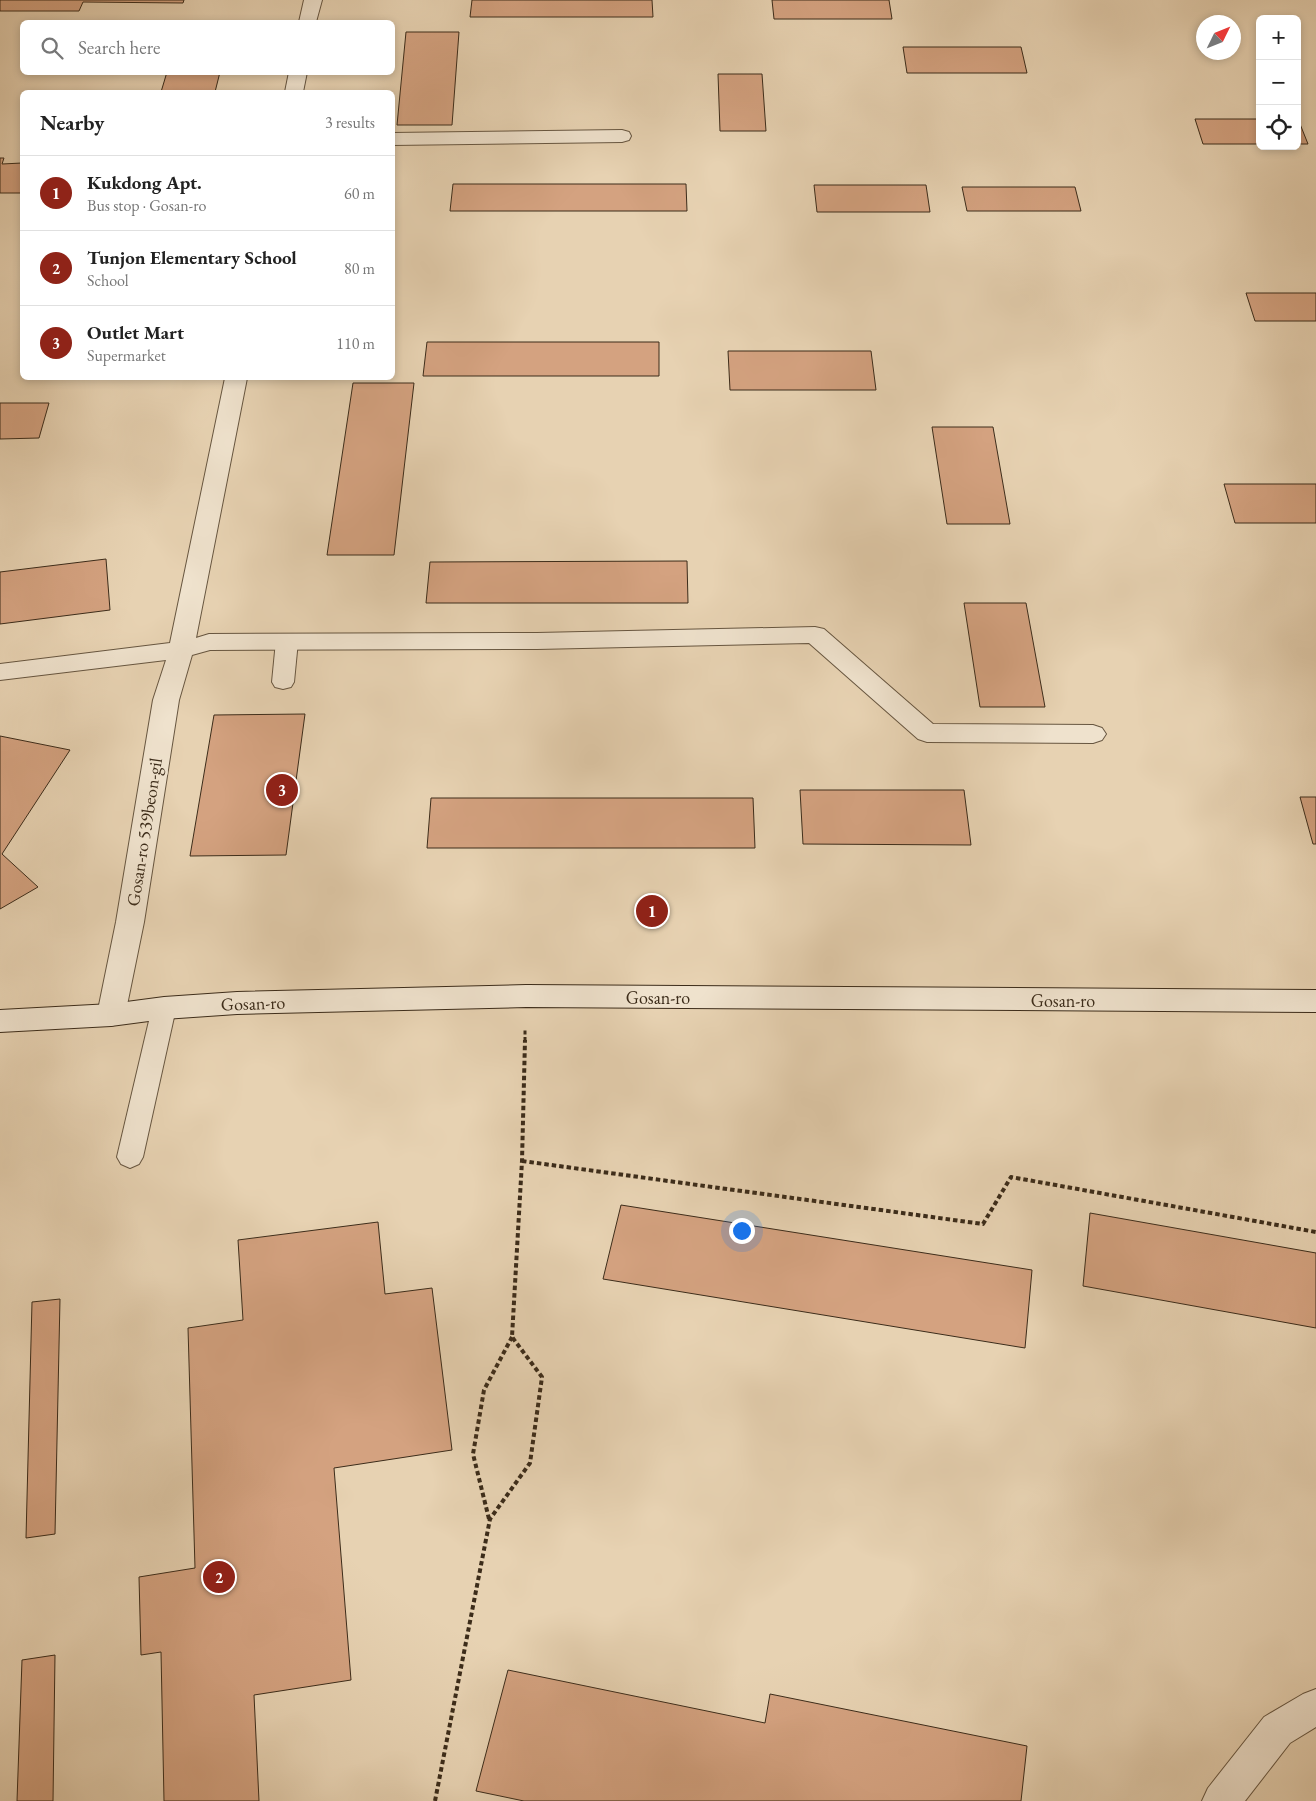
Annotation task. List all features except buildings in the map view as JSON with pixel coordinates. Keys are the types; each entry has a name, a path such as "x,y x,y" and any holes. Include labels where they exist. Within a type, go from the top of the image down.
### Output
{"street":[{"path":"308,20 313,0"},
{"path":"294,90 297,75"},
{"path":"395,139 622,136"},
{"name":"Gosan-ro 539beon-gil","path":"111,1015 130,922 166,700 181,650 236,380"},
{"path":"0,672 181,650 209,642 537,640 814,635 927,733 1092,734"},
{"name":"Gosan-ro","path":"0,1021 111,1015 164,1008 237,1003 526,996 1316,1001"},
{"path":"1221,1801 1277,1730 1316,1707"}],"lane":[{"path":"283,682 287,641"},
{"path":"130,1157 164,1008"}],"path":[{"path":"490,1519 473,1454 484,1390 512,1337 522,1161 526,996"},
{"path":"522,1161 983,1224 1011,1177 1316,1232"},
{"path":"435,1801 490,1519 530,1463 542,1377 512,1337"}],"place":[{"name":"Outlet Mart","path":"282,790"},
{"name":"Kukdong Apt.","path":"652,911"},
{"name":"Tunjon Elementary School","path":"219,1577"}]}
